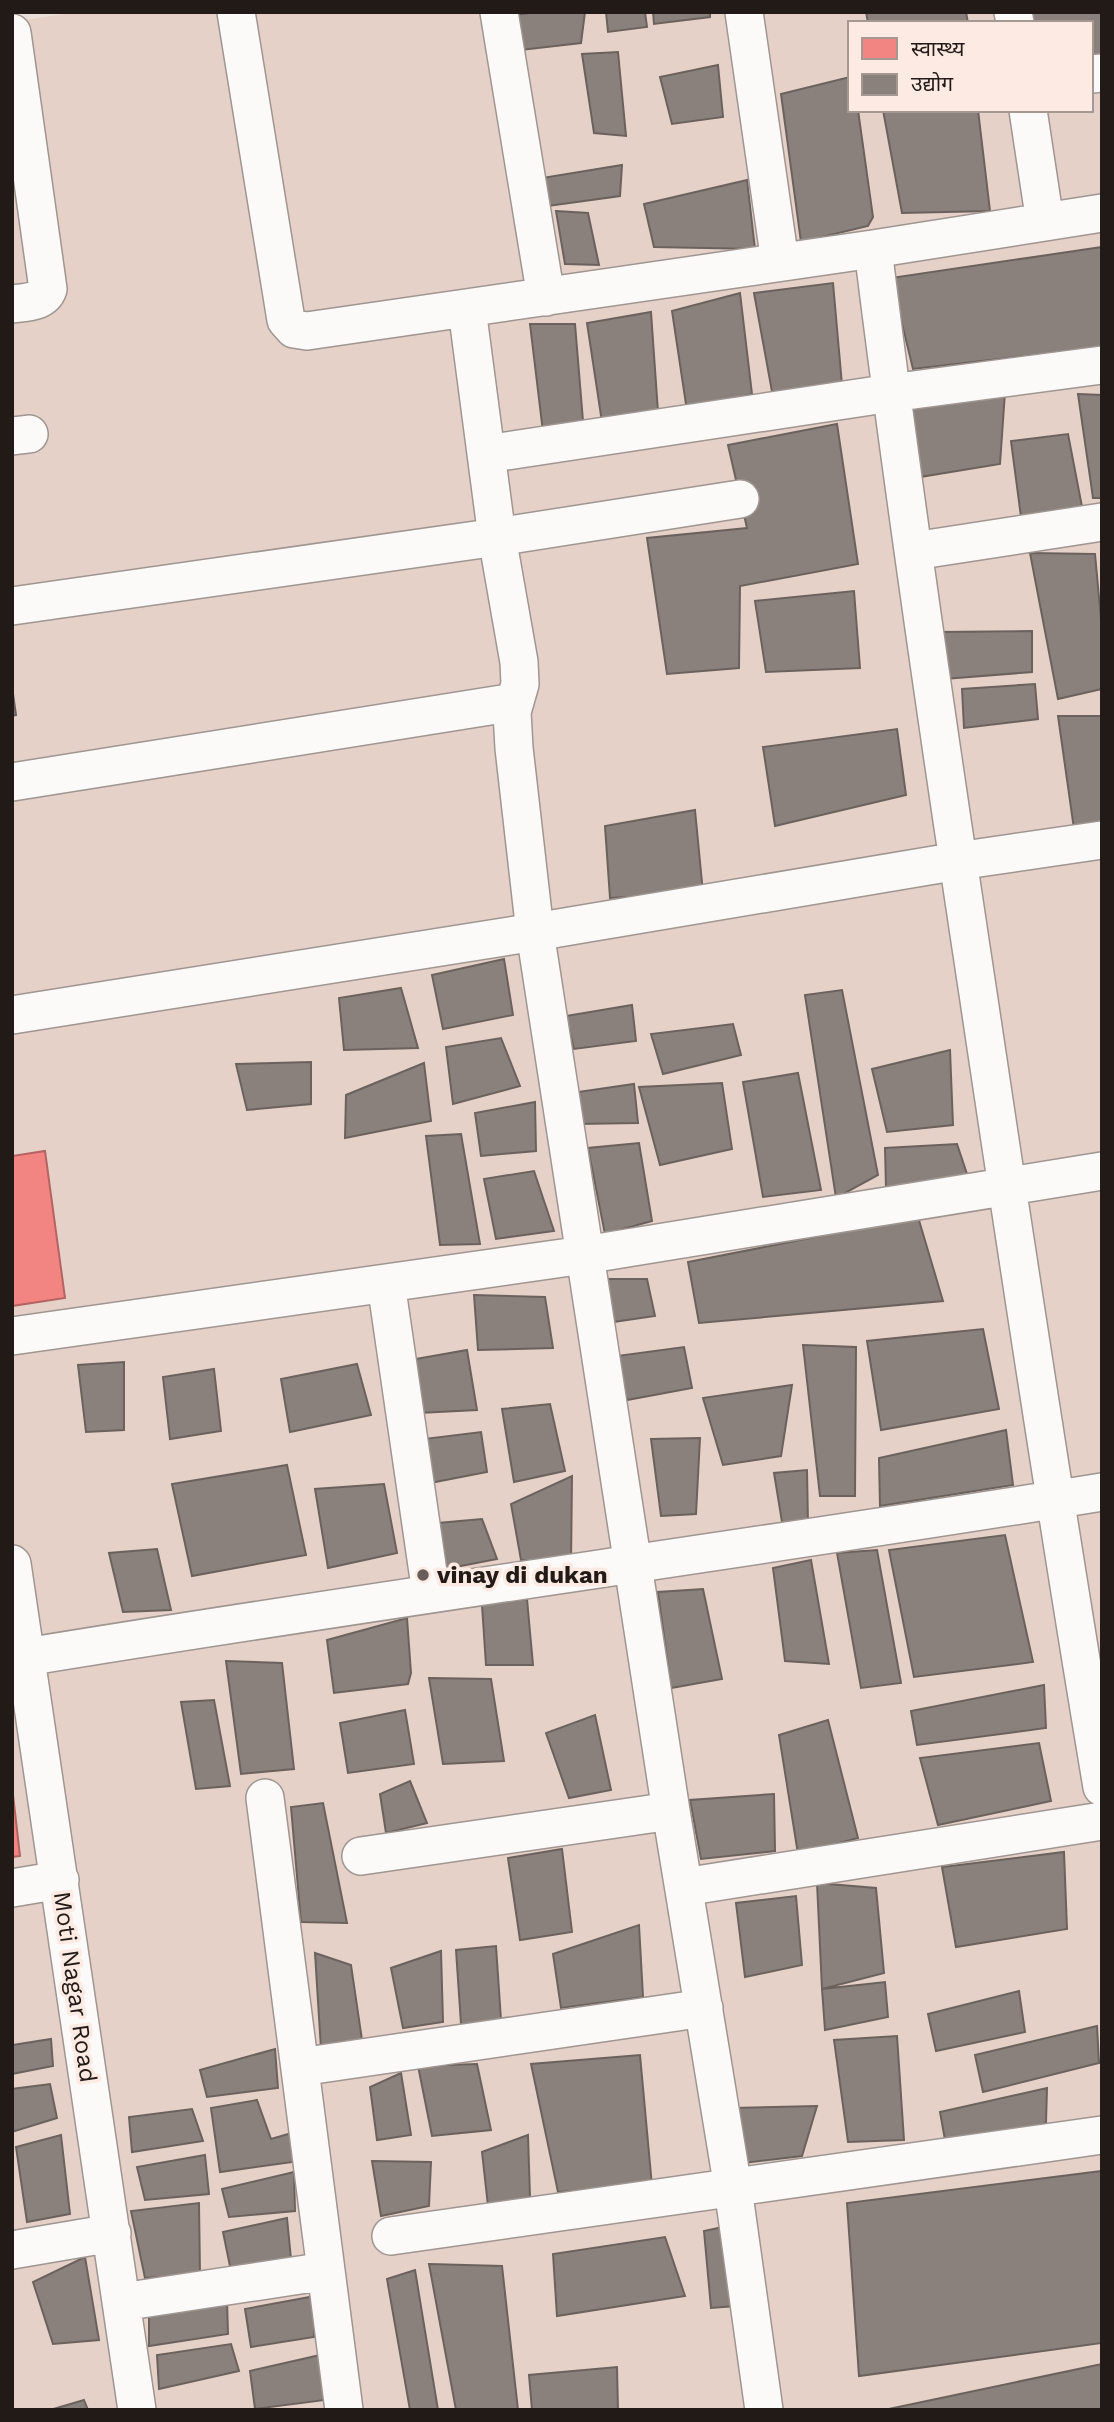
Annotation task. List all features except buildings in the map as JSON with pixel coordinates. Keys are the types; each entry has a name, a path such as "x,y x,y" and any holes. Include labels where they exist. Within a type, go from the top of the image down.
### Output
{"street":[{"path":"236,12 286,320 294,328 307,331 467,309 1102,213"},
{"path":"499,12 546,297"},
{"path":"744,12 780,262"},
{"path":"12,33 47,289 46,295 40,299 12,304"},
{"path":"1028,112 1045,222"},
{"path":"873,249 958,861 1054,1500 1102,1787"},
{"path":"467,309 497,537 519,662 520,684 512,712 514,748 535,932 671,1811 733,2188 764,2410"},
{"path":"486,454 891,393 1102,365"},
{"path":"12,606 497,537 740,499"},
{"path":"914,551 1102,522"},
{"path":"12,782 515,702"},
{"path":"12,1015 1102,840"},
{"path":"12,1336 584,1255 1102,1171"},
{"path":"386,1283 431,1593"},
{"path":"26,1657 1102,1492"},
{"name":"Moti Nagar Road","path":"12,1564 137,2410"},
{"path":"265,1798 344,2410"},
{"path":"361,1856 671,1811"},
{"path":"684,1887 1102,1821"},
{"path":"12,1888 60,1880"},
{"path":"300,2067 704,2008"},
{"path":"391,2236 1102,2135"},
{"path":"12,2250 112,2233"},
{"path":"122,2302 326,2271"}],"shaded area":[{"path":"76,12 1102,12 1102,2410 12,2410 12,22"}],"place":[{"name":"vinay di dukan","path":"423,1575"}]}
